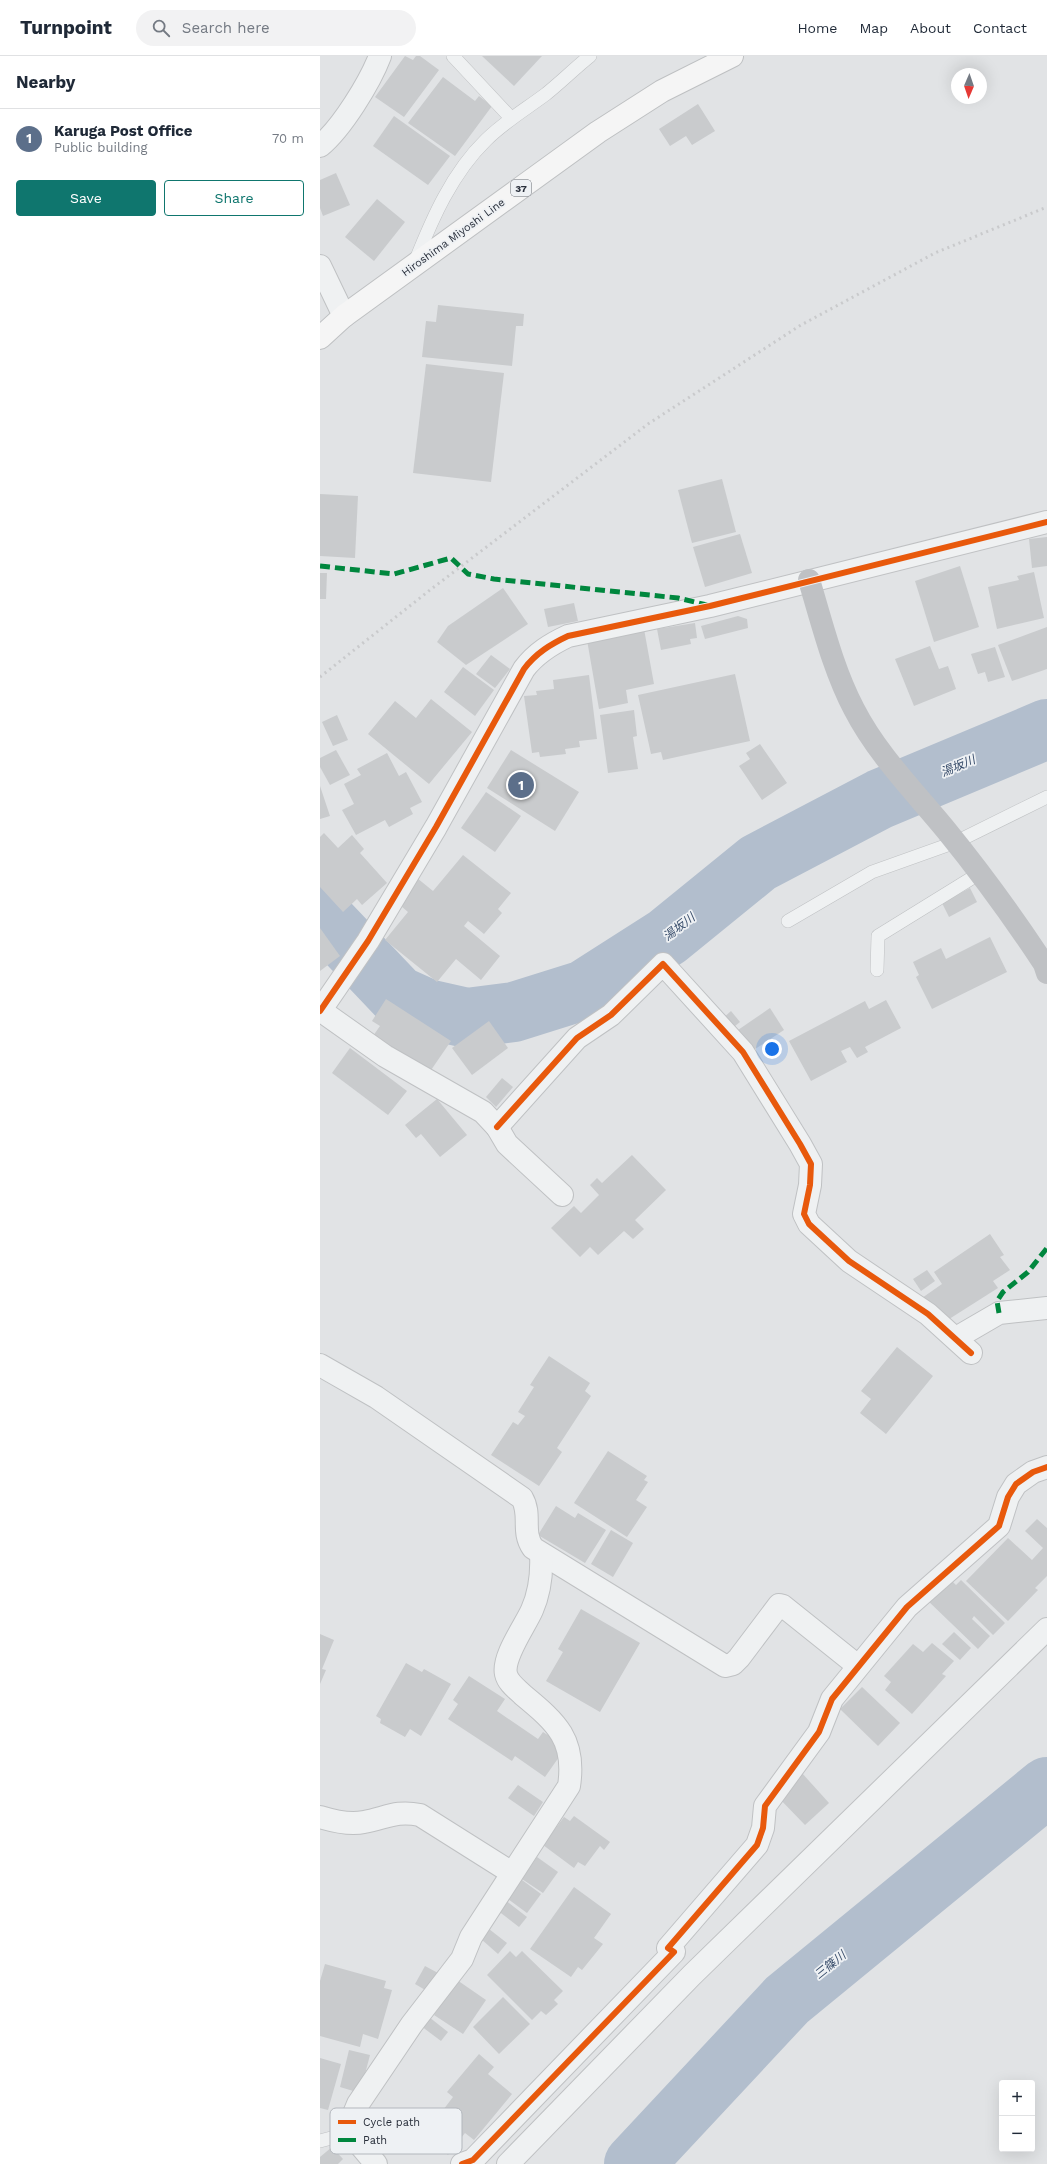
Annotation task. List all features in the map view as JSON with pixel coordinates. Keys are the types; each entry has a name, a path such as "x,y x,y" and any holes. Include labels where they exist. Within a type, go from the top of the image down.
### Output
{"main road":[{"name":"Hiroshima Miyoshi Line","path":"320,338 344,316 598,132 662,91 732,56"}],"street":[{"path":"320,146 343,120 375,68 380,56"},
{"path":"320,266 344,316"},
{"path":"562,1195 507,1144 497,1127 483,1112 385,1056 320,1010 368,941 532,658 550,645 568,636 663,617 1047,522"},
{"path":"809,580 833,657 854,709 878,748 1011,913 1044,964 1047,973"},
{"path":"497,1127 577,1038 611,1015 663,964 743,1052 800,1144 811,1164 810,1185 804,1214 809,1224 849,1261 928,1314 971,1353"},
{"path":"956,1338 999,1313 1047,1308"},
{"path":"320,1365 376,1397 522,1498 527,1507 527,1539 533,1548 541,1554 725,1666 733,1664 739,1658 779,1605 783,1606 858,1666"},
{"path":"462,2164 473,2160 674,1952 668,1948 757,1845 763,1828 765,1806 818,1732 832,1699 907,1608 999,1526 1008,1497 1016,1484 1033,1472 1047,1466"},
{"path":"356,2108 412,2024 462,1959 471,1937 570,1786 572,1768 569,1746 558,1728 511,1684 506,1674 507,1660 533,1609 542,1575 541,1554"},
{"path":"508,2164 698,1969 1047,1629"},
{"path":"320,1817 334,1821 363,1823 395,1813 406,1812 420,1815 512,1873"},
{"path":"368,2154 376,2164"}],"lane":[{"path":"453,56 511,118"},
{"path":"414,266 438,208 458,174 485,140 511,118 547,94 590,56"},
{"path":"788,921 872,872 1047,797"},
{"path":"877,970 878,936 980,873"},
{"path":"320,2141 330,2138"}],"building":[{"path":"405,56 413,60 416,56 420,56 439,70 404,117 375,97"},
{"path":"482,56 542,56 514,86"},
{"path":"443,77 475,101 479,96 492,106 455,156 408,123"},
{"path":"698,104 715,131 692,145 686,136 670,146 659,129"},
{"path":"394,116 450,156 428,185 373,146"},
{"path":"336,173 350,205 323,216 320,208 320,180"},
{"path":"377,199 405,222 374,261 345,237"},
{"path":"438,305 524,314 523,326 516,326 512,366 422,357 426,321 436,322"},
{"path":"426,364 504,373 491,482 413,473"},
{"path":"722,479 736,532 692,543 678,490"},
{"path":"320,494 358,496 355,558 320,556"},
{"path":"740,534 752,573 705,587 693,547"},
{"path":"1047,537 1047,566 1032,568 1029,539"},
{"path":"960,566 979,627 934,642 915,581"},
{"path":"1034,572 1044,618 997,629 988,587 1019,580 1017,576"},
{"path":"320,573 327,573 326,599 320,599"},
{"path":"503,588 528,624 466,665 437,642 448,626"},
{"path":"574,603 578,621 548,627 544,609"},
{"path":"738,616 747,619 748,628 705,639 701,626"},
{"path":"695,623 697,638 690,639 691,644 661,650 657,629"},
{"path":"1047,627 1047,669 1012,681 998,645"},
{"path":"644,629 654,684 626,690 628,703 599,709 587,640"},
{"path":"930,646 939,669 948,666 956,689 914,706 895,659"},
{"path":"995,647 1005,677 988,682 985,672 978,674 971,654"},
{"path":"491,655 510,669 495,688 476,674"},
{"path":"463,667 494,690 475,716 444,692"},
{"path":"735,674 750,741 663,760 661,752 651,754 638,695"},
{"path":"589,675 597,739 579,741 580,747 565,749 566,754 540,757 539,752 532,753 524,696 537,695 536,691 554,689 553,680"},
{"path":"431,699 472,732 429,784 368,734 395,701 416,718"},
{"path":"634,710 637,736 633,737 638,769 608,773 600,715"},
{"path":"337,715 348,740 333,746 322,722"},
{"path":"760,744 787,783 762,800 739,766 750,759 746,753"},
{"path":"336,750 350,775 330,785 320,767 320,758"},
{"path":"511,750 579,792 555,831 487,788"},
{"path":"387,753 399,776 406,772 422,802 410,808 413,814 389,827 385,820 356,835 342,810 354,804 344,784 361,775 357,769"},
{"path":"320,786 330,816 320,819"},
{"path":"486,792 521,816 495,852 461,828"},
{"path":"324,833 338,848 352,835 364,849 360,853 387,883 362,905 357,899 343,912 320,887 320,837"},
{"path":"463,855 511,893 498,909 502,913 484,934 468,921 464,926 500,956 481,980 456,959 437,982 385,940 408,912 401,906 417,878 433,891"},
{"path":"970,888 977,902 949,917 942,903"},
{"path":"320,928 340,956 320,971"},
{"path":"990,937 1007,972 932,1009 916,977 919,975 913,962 941,948 946,959"},
{"path":"386,999 451,1041 429,1073 373,1036 380,1026 372,1021"},
{"path":"886,1000 901,1028 865,1047 868,1052 857,1058 850,1047 841,1051 847,1062 811,1081 789,1041 865,1001 869,1009"},
{"path":"770,1008 784,1030 752,1051 738,1030"},
{"path":"731,1011 740,1022 730,1030 721,1020"},
{"path":"489,1021 508,1048 472,1075 452,1048"},
{"path":"350,1048 407,1091 388,1115 332,1073"},
{"path":"502,1078 513,1087 496,1107 486,1097"},
{"path":"437,1099 467,1135 440,1157 421,1134 416,1138 405,1125"},
{"path":"632,1155 666,1190 635,1220 644,1229 633,1239 624,1231 598,1255 590,1247 580,1257 551,1228 574,1206 581,1213 599,1195 590,1185 597,1178 602,1183"},
{"path":"990,1234 1004,1255 1000,1257 1010,1270 993,1281 998,1288 946,1321 936,1306 930,1310 922,1298 942,1284 934,1272"},
{"path":"927,1270 935,1281 921,1291 913,1279"},
{"path":"897,1347 933,1376 886,1434 860,1413 871,1399 861,1391"},
{"path":"549,1356 590,1383 585,1391 591,1396 557,1448 562,1452 539,1486 491,1455 513,1422 518,1425 525,1416 518,1412 534,1387 530,1385"},
{"path":"608,1451 647,1476 644,1480 648,1482 636,1500 647,1507 627,1537 574,1503"},
{"path":"556,1506 575,1518 578,1513 606,1530 585,1563 538,1535"},
{"path":"1037,1519 1047,1528 1047,1576 1035,1588 1038,1590 1008,1621 966,1581 1008,1538 1032,1560 1043,1548 1025,1531"},
{"path":"611,1530 633,1543 613,1577 591,1564"},
{"path":"947,1576 956,1585 961,1580 1005,1623 993,1635 974,1616 972,1619 990,1636 978,1649 925,1598"},
{"path":"581,1609 640,1643 600,1712 546,1681 563,1652 558,1649"},
{"path":"954,1632 971,1648 960,1660 942,1644"},
{"path":"320,1634 334,1640 322,1669 326,1670 320,1684"},
{"path":"932,1643 954,1661 942,1674 946,1676 912,1714 885,1690 891,1682 884,1676 913,1644 923,1652"},
{"path":"406,1663 422,1672 424,1669 451,1684 421,1736 410,1729 405,1737 380,1723 381,1719 376,1716"},
{"path":"469,1676 505,1699 497,1711 538,1739 543,1732 566,1747 545,1777 515,1756 512,1761 448,1719 458,1704 453,1700"},
{"path":"862,1687 900,1723 878,1746 840,1709"},
{"path":"801,1772 829,1803 805,1825 776,1795"},
{"path":"518,1785 543,1802 534,1816 508,1798"},
{"path":"574,1816 610,1842 604,1850 600,1846 585,1866 578,1862 574,1868 543,1845 564,1817 570,1821"},
{"path":"537,1857 558,1872 543,1893 522,1879"},
{"path":"522,1880 541,1894 527,1913 508,1899"},
{"path":"574,1887 611,1914 594,1938 603,1944 582,1970 578,1967 571,1977 530,1949"},
{"path":"505,1900 527,1917 519,1927 497,1910"},
{"path":"489,1929 507,1943 498,1954 481,1939"},
{"path":"510,1951 516,1957 522,1951 563,1991 554,2000 558,2004 546,2015 541,2011 532,2020 487,1975"},
{"path":"325,1964 386,1981 384,1988 392,1990 378,2039 363,2034 360,2047 320,2036 320,1981"},
{"path":"425,1966 438,1973 427,1991 415,1984"},
{"path":"457,1980 486,2000 463,2034 434,2015"},
{"path":"503,1997 530,2024 499,2054 473,2027"},
{"path":"429,2017 448,2032 441,2041 421,2026"},
{"path":"349,2050 370,2055 360,2093 340,2087"},
{"path":"479,2054 494,2067 488,2074 512,2094 474,2140 465,2133 462,2137 462,2108 445,2108 453,2097 447,2092"},
{"path":"320,2058 341,2064 328,2110 320,2108"},
{"path":"330,2149 330,2154 338,2154 343,2159 338,2164 320,2164 320,2157"}],"waterway":[{"name":"湯坂川","path":"320,914 398,996 427,1009 467,1018 514,1012 584,990 667,937 758,863 880,799 1047,729"},
{"name":"三篠川","path":"634,2164 787,2000 1047,1787"}],"railway":[{"path":"320,677 430,590 648,424 801,325 935,253 1047,207"}],"marked path":[{"path":"320,566 394,574 451,558 468,574 494,579 678,598 707,605"},
{"path":"999,1313 997,1301 1003,1292 1028,1272 1047,1248"}],"cycle path":[{"path":"320,1011 368,941 436,827 524,669 544,650 568,636 710,606 1047,522"},
{"path":"497,1127 577,1038 611,1015 663,964 743,1052 800,1144 811,1164 810,1185 804,1214 809,1224 849,1261 928,1314 971,1353"},
{"path":"462,2164 473,2160 674,1952 668,1948 757,1845 763,1828 765,1806 819,1732 832,1699 907,1607 999,1526 1008,1497 1016,1484 1033,1472 1047,1467"}],"place":[{"name":"Karuga Post Office","path":"521,785"}]}
